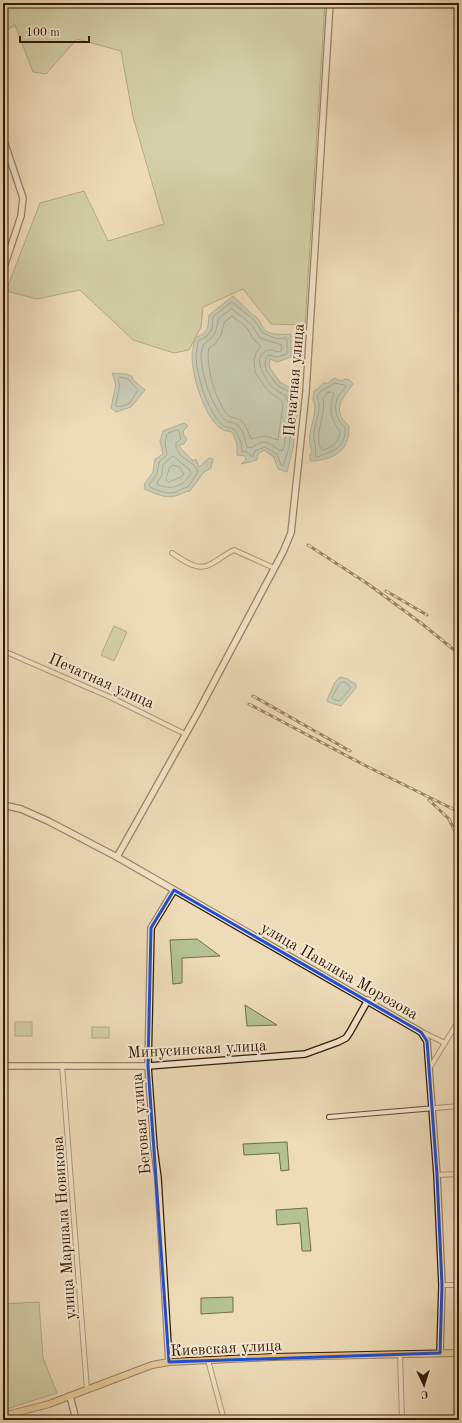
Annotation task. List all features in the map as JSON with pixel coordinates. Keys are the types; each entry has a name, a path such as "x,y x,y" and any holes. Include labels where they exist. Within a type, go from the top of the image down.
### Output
{"main road":[{"name":"Киевская улица","path":"3,1416 49,1404 152,1365 169,1362 459,1353"}],"street":[{"name":"Печатная улица","path":"117,857 186,734 283,552 291,533 306,392 330,3"},
{"path":"3,138 23,198 21,216 3,270"},
{"path":"172,553 193,565 200,567 209,565 234,550 274,568"},
{"name":"Печатная улица","path":"6,652 112,698 186,734"},
{"name":"улица Павлика Морозова","path":"3,805 21,809 42,818 117,857 368,1000 421,1032 427,1041 437,1175 442,1285 440,1353"},
{"name":"Беговая улица","path":"169,1362 158,1178 154,1148 148,1066 151,928 174,890"},
{"name":"Минусинская улица","path":"3,1066 148,1066 308,1054 346,1038 368,1000"},
{"path":"429,1070 459,1020"},
{"path":"421,1032 445,1043"},
{"name":"улица Маршала Новикова","path":"62,1065 87,1390"},
{"path":"329,1117 459,1106"},
{"path":"437,1175 459,1174"},
{"path":"442,1285 459,1285"},
{"path":"400,1354 402,1420"},
{"path":"208,1360 224,1420"},
{"path":"70,1396 76,1420"}],"highlighted area":[{"path":"174,890 421,1032 427,1041 437,1175 442,1285 440,1353 169,1362 148,1066 151,928"}],"green space":[{"path":"3,3 325,3 305,325 271,324 243,289 203,307 201,327 189,350 174,353 133,340 80,290 37,299 6,291 40,203 84,191 108,241 164,224 133,117 121,51 77,39 46,74 33,72 15,25 3,32"},
{"path":"114,626 127,632 114,661 101,655"},
{"path":"197,939 220,956 182,958 182,983 173,984 170,940"},
{"path":"245,1005 277,1025 247,1026"},
{"path":"15,1022 32,1022 32,1036 15,1036"},
{"path":"92,1027 109,1027 109,1038 92,1038"},
{"path":"287,1142 289,1170 281,1171 279,1153 244,1155 243,1144"},
{"path":"307,1208 311,1251 302,1251 300,1223 277,1225 276,1210"},
{"path":"233,1297 233,1312 201,1314 201,1298"},
{"path":"39,1302 43,1358 57,1393 3,1410 3,1304"}],"water":[{"path":"233,296 258,318 263,328 268,332 291,334 291,357 277,362 270,359 269,364 270,368 280,382 294,390 298,404 293,448 287,472 278,469 274,457 264,450 258,454 257,460 241,464 246,460 245,456 237,455 237,444 232,432 222,429 214,422 200,395 194,374 192,356 195,338 205,332 209,315"},
{"path":"112,373 132,376 133,380 145,390 131,407 116,412 111,408 116,386"},
{"path":"334,378 342,381 345,379 350,380 353,384 342,400 339,410 340,415 349,426 347,442 338,453 333,456 326,459 310,461 312,451 310,445 310,434 315,412 313,400 314,391 323,383 328,383"},
{"path":"184,423 188,426 184,430 183,434 187,439 184,444 179,445 193,461 196,459 199,467 209,458 213,459 211,468 203,473 190,491 177,496 163,496 144,489 145,483 153,472 155,459 163,454 160,441 163,431"},
{"path":"340,677 348,679 356,684 356,688 341,706 328,702 327,700 335,682"}],"railway":[{"path":"308,545 368,584 421,623 459,654"},
{"path":"386,591 427,615"},
{"path":"253,696 350,751"},
{"path":"249,704 368,767 459,812"},
{"path":"429,800 449,819 459,840"}]}
